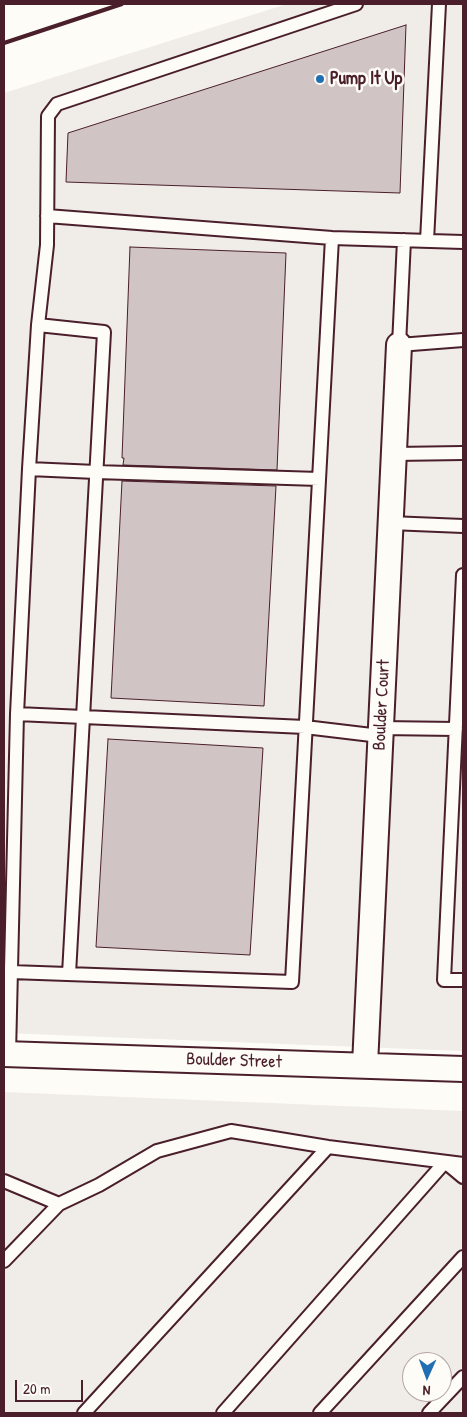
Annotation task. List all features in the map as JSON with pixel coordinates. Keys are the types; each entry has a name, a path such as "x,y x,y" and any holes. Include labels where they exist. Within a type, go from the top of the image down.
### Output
{"street":[{"name":"Boulder Court","path":"365,1065 399,344"},
{"name":"Boulder Street","path":"6,1054 463,1069"}],"lane":[{"path":"6,1054 11,972 17,714 29,469 38,325 47,246 48,116 57,104 356,4"},
{"path":"428,241 439,4"},
{"path":"47,216 332,238 463,242"},
{"path":"11,972 292,982 332,238"},
{"path":"404,240 399,344 463,340"},
{"path":"38,325 104,332 69,974"},
{"path":"394,454 463,454"},
{"path":"29,469 319,479"},
{"path":"390,523 463,526"},
{"path":"463,575 460,709 456,729 444,980 463,980"},
{"path":"17,714 380,732 456,729"},
{"path":"4,1261 59,1204 99,1185 157,1151 231,1131 328,1147 463,1164"},
{"path":"84,1413 328,1147"},
{"path":"445,1162 463,1177"},
{"path":"223,1413 445,1162"},
{"path":"4,1181 59,1204"},
{"path":"320,1413 463,1257"},
{"path":"429,1413 463,1377"}],"shaded area":[{"path":"287,4 463,4 463,1051 4,1033 4,93"},
{"path":"4,1092 463,1111 463,1413 4,1413"}],"building":[{"name":"Pump It Up","path":"406,25 400,193 66,182 68,133"},
{"path":"130,247 286,253 277,470 123,465"},
{"path":"122,481 276,486 264,706 111,698"},
{"path":"108,739 263,748 250,955 96,947"}],"railway":[{"path":"4,43 122,4"}],"place":[{"name":"Pump It Up","path":"320,79"}]}
